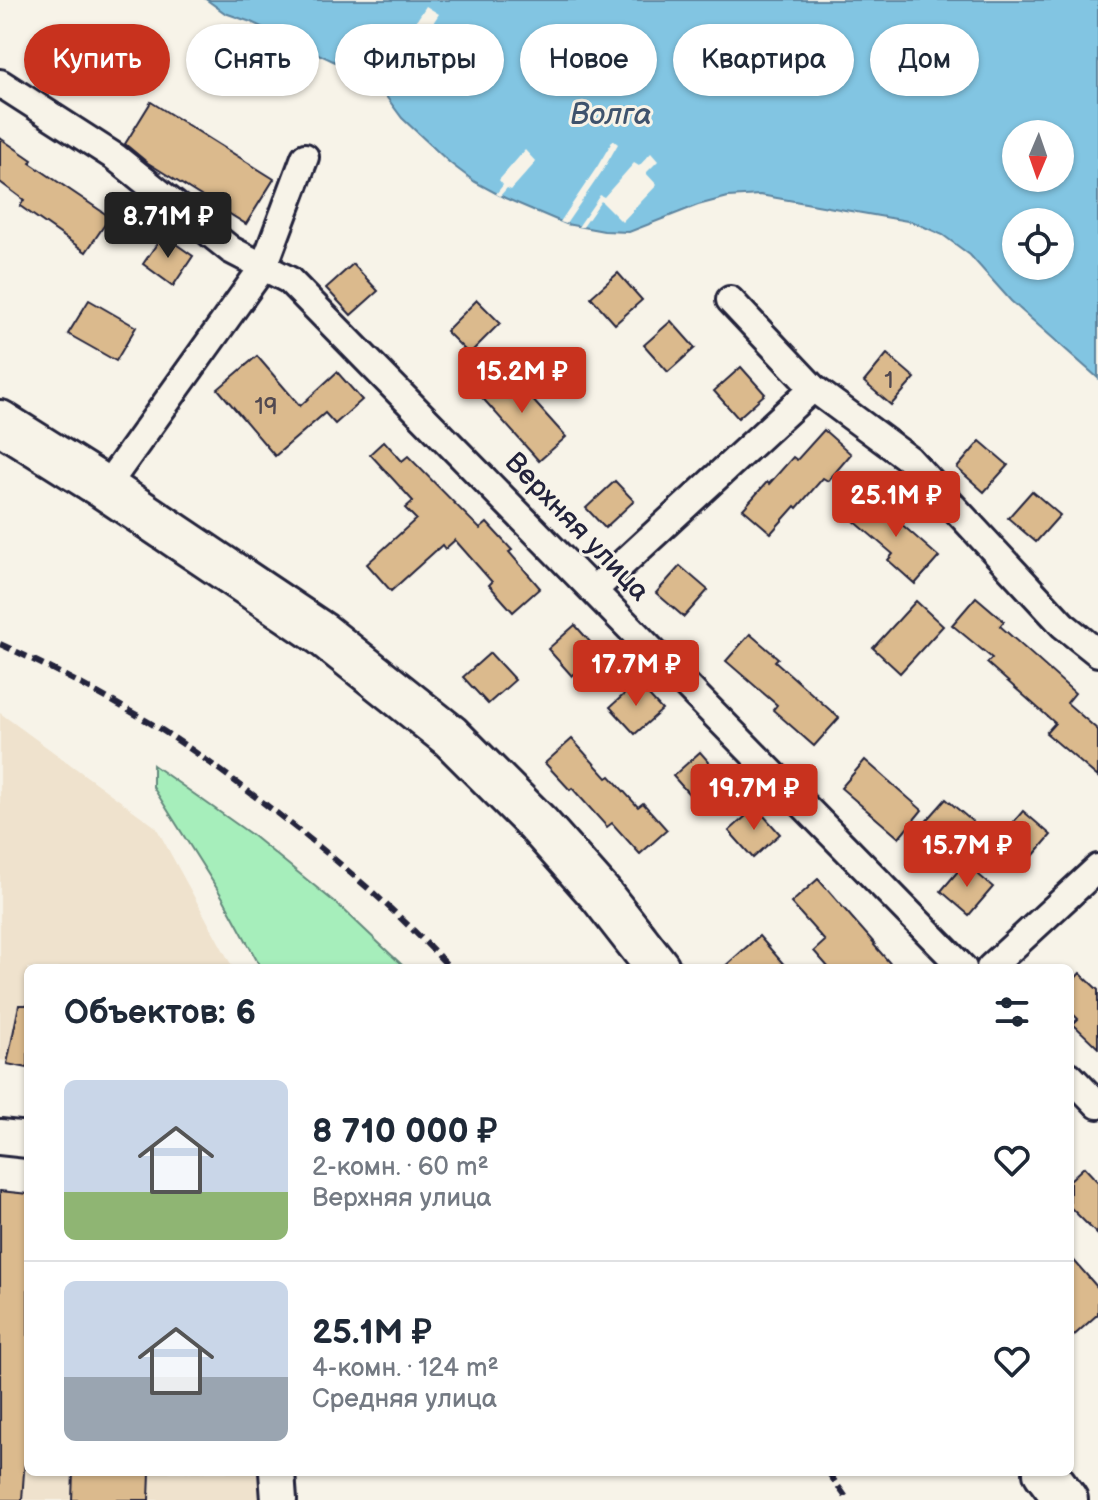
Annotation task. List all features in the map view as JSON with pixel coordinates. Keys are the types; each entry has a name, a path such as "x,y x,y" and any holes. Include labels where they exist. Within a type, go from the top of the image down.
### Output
{"main road":[{"path":"0,422 105,488 322,634 450,736 538,824 601,895 655,964"},
{"path":"1048,1476 1066,1500"}],"street":[{"name":"Верхняя улица","path":"0,83 115,157 231,250 289,280 959,964"},
{"path":"105,488 264,266 305,157"},
{"path":"730,300 813,388 909,459 1063,625 1098,653"},
{"path":"594,590 813,388"},
{"path":"994,964 1098,868"},
{"path":"1074,1080 1098,1105"},
{"path":"0,1137 24,1140"},
{"path":"277,1476 279,1500"}],"shaded area":[{"path":"0,713 156,827 231,964 24,964 24,1066 0,1060"},
{"path":"0,1233 24,1235 24,1476 257,1476 259,1500 0,1500"}],"green space":[{"path":"153,765 252,835 343,909 401,964 259,964 223,898 153,787"}],"water":[{"name":"Волга","path":"207,0 1098,0 1098,378 1011,301 970,255 943,235 913,222 760,195 728,197 698,205 629,232 604,231 566,224 475,182 402,118 386,96 504,96 504,24 335,24 335,62 319,54 319,24 251,22 225,13"}],"pier":[{"path":"426,6 439,14 432,24 414,24"},
{"path":"613,140 618,144 603,170 566,224 560,222 597,167"},
{"path":"525,150 536,162 511,190 507,188 500,196 496,194 503,185 499,180"},
{"path":"651,153 658,161 646,173 657,185 622,222 601,201 583,227 578,227 600,195 604,197 634,163 639,166"}],"building":[{"path":"151,102 274,179 246,224 148,163 125,144"},
{"path":"0,138 32,160 30,163 110,217 86,252 20,206 24,200 0,182"},
{"path":"163,235 193,256 173,286 143,264"},
{"path":"353,264 378,291 351,315 326,288"},
{"path":"618,273 642,300 615,324 591,297"},
{"path":"89,300 136,327 116,361 68,334"},
{"path":"477,300 500,323 469,354 446,331"},
{"path":"671,321 695,348 668,372 644,345"},
{"path":"887,354 915,378 891,405 864,382"},
{"path":"257,356 300,406 337,372 362,400 335,424 325,413 275,456 218,389"},
{"path":"741,367 765,394 738,418 714,391"},
{"path":"505,369 566,437 539,461 478,393"},
{"path":"824,430 851,454 828,481 823,478 771,533 743,509 793,457 797,460"},
{"path":"384,441 402,461 408,456 480,529 487,523 540,588 513,612 489,585 492,582 455,540 445,549 442,545 391,591 367,564 416,519 405,508 413,501 370,454"},
{"path":"980,441 1008,465 984,492 957,468"},
{"path":"615,481 634,501 605,528 586,508"},
{"path":"1032,491 1060,515 1036,542 1008,518"},
{"path":"878,493 905,517 900,523 939,557 915,584 888,560 893,554 854,521"},
{"path":"680,566 708,590 684,617 656,593"},
{"path":"976,597 1004,621 1000,626 1075,693 1067,703 1098,730 1098,777 1046,733 1055,723 987,663 992,658 952,625"},
{"path":"916,601 943,626 900,673 873,648"},
{"path":"575,625 599,652 572,676 548,649"},
{"path":"750,634 778,658 775,661 839,718 814,746 773,710 777,705 726,661"},
{"path":"490,653 515,680 488,704 463,677"},
{"path":"637,683 662,710 635,734 610,707"},
{"path":"572,739 607,778 610,776 638,807 643,803 667,830 640,854 612,823 607,827 545,763"},
{"path":"700,752 724,779 697,803 673,776"},
{"path":"865,760 922,810 899,838 841,788"},
{"path":"946,799 973,822 950,850 922,826"},
{"path":"756,807 780,834 753,858 729,831"},
{"path":"1023,811 1051,835 1027,863 999,839"},
{"path":"965,863 993,887 969,915 941,891"},
{"path":"818,879 891,964 825,964 814,951 825,941 791,903"},
{"path":"759,936 784,964 728,964"},
{"path":"1080,973 1098,990 1098,1048 1074,1025 1078,1019 1074,1015 1074,980"},
{"path":"19,1005 24,1005 24,1067 7,1064"},
{"path":"1084,1167 1098,1182 1098,1235 1074,1211 1074,1176"},
{"path":"0,1191 24,1194 24,1472 22,1500 0,1500"},
{"path":"1074,1261 1098,1288 1098,1314 1074,1335"},
{"path":"73,1476 150,1476 149,1500 72,1500"}],"railway":[{"path":"0,644 111,700 204,759 336,861 446,964"},
{"path":"831,1476 848,1500"}]}
